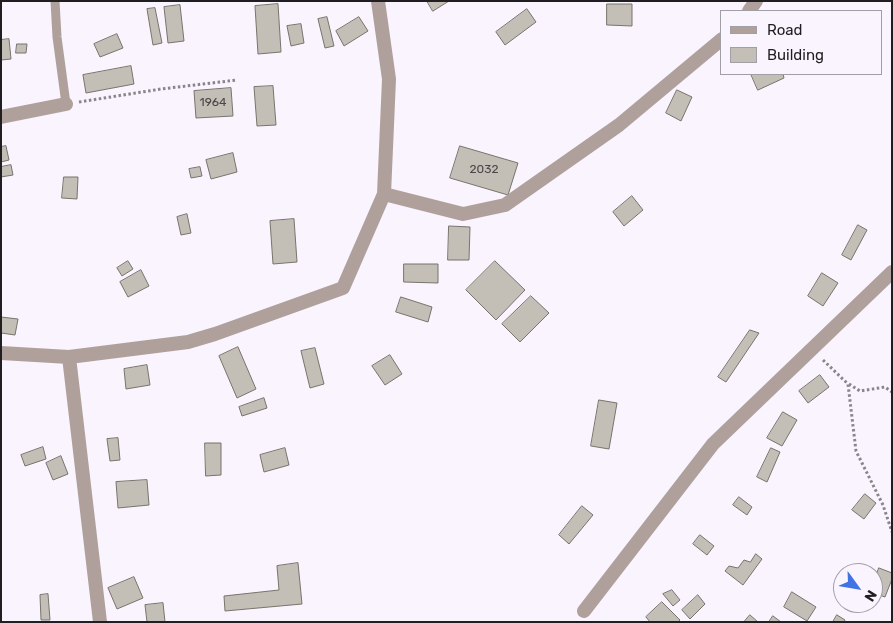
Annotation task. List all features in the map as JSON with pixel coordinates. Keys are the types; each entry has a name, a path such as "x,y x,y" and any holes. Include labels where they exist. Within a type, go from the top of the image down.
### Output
{"street":[{"path":"1,353 69,357 188,342 343,288 384,194 389,79 378,1"},
{"path":"384,194 463,214 505,204 619,125 720,41"},
{"path":"1,118 66,104"},
{"path":"584,611 713,444 892,272"},
{"path":"69,357 100,622"}],"lane":[{"path":"54,1 66,104"}],"path":[{"path":"66,104 161,89 237,80"},
{"path":"812,349 847,383 860,391 884,387 892,392"},
{"path":"847,383 856,451 883,505 892,532"}],"building":[{"path":"427,1 449,1 433,11"},
{"path":"278,4 281,52 258,54 255,6"},
{"path":"607,4 632,4 632,26 607,25"},
{"path":"180,5 184,41 168,43 164,7"},
{"path":"155,8 162,43 153,45 147,9"},
{"path":"527,9 536,22 505,45 496,32"},
{"path":"327,17 334,46 325,48 318,19"},
{"path":"359,17 368,31 344,46 336,31"},
{"path":"301,24 304,43 291,46 287,26"},
{"path":"117,34 123,48 100,57 94,44"},
{"path":"9,39 11,59 1,60 1,40"},
{"path":"17,44 27,44 26,53 16,53"},
{"path":"131,66 134,84 86,93 83,75"},
{"path":"751,75 783,75 784,78 758,90"},
{"path":"273,86 276,125 257,126 254,87"},
{"path":"231,88 233,116 196,118 194,91"},
{"path":"677,90 692,97 681,121 666,113"},
{"path":"6,146 9,160 1,162 1,147"},
{"path":"460,146 518,163 508,195 450,178"},
{"path":"233,153 237,172 211,179 206,160"},
{"path":"11,165 13,175 1,177 1,167"},
{"path":"200,167 202,176 191,178 189,169"},
{"path":"64,177 78,177 77,199 62,198"},
{"path":"632,196 643,210 624,226 613,212"},
{"path":"187,214 191,233 181,235 177,217"},
{"path":"294,219 297,262 273,264 270,221"},
{"path":"858,225 867,230 851,260 842,255"},
{"path":"449,226 470,227 469,260 448,260"},
{"path":"128,261 133,269 122,276 117,268"},
{"path":"495,261 525,290 496,320 466,290"},
{"path":"404,264 438,264 438,283 404,282"},
{"path":"141,270 149,286 128,297 120,282"},
{"path":"822,273 838,283 823,306 808,296"},
{"path":"531,296 549,313 520,342 502,324"},
{"path":"401,297 432,307 428,322 396,312"},
{"path":"1,317 18,319 15,335 1,333"},
{"path":"750,330 759,333 726,382 718,377"},
{"path":"238,347 256,389 237,398 219,356"},
{"path":"315,348 324,384 310,388 301,351"},
{"path":"390,355 402,374 385,385 372,366"},
{"path":"147,365 150,385 126,389 124,369"},
{"path":"820,375 829,387 808,403 799,391"},
{"path":"264,398 267,408 242,416 239,407"},
{"path":"599,400 617,403 609,449 591,446"},
{"path":"783,412 797,420 782,446 767,438"},
{"path":"118,438 120,460 110,461 107,439"},
{"path":"205,443 221,443 221,475 206,476"},
{"path":"43,447 46,459 25,466 21,455"},
{"path":"285,448 289,465 264,472 260,455"},
{"path":"771,448 780,452 767,482 757,477"},
{"path":"61,456 68,474 53,480 46,463"},
{"path":"147,480 149,505 118,508 116,482"},
{"path":"865,494 876,503 864,519 852,510"},
{"path":"739,497 752,507 747,515 733,505"},
{"path":"582,506 593,515 569,544 559,535"},
{"path":"700,535 714,546 707,555 693,544"},
{"path":"756,554 762,559 743,585 725,571 729,566 738,568 744,560 750,562"},
{"path":"298,563 302,604 225,611 224,596 279,590 277,566"},
{"path":"883,570 892,573 892,579 885,597 883,596"},
{"path":"134,577 143,598 117,609 108,588"},
{"path":"672,590 680,600 673,606 663,594"},
{"path":"792,592 816,607 807,621 784,607"},
{"path":"48,594 50,620 41,620 40,595"},
{"path":"698,595 705,604 690,619 682,610"},
{"path":"662,602 680,620 678,622 650,622 646,617"},
{"path":"163,603 165,622 147,622 145,605"},
{"path":"750,615 758,622 744,622"},
{"path":"837,615 845,620 844,622 833,622"},
{"path":"773,616 781,622 769,622"}]}
